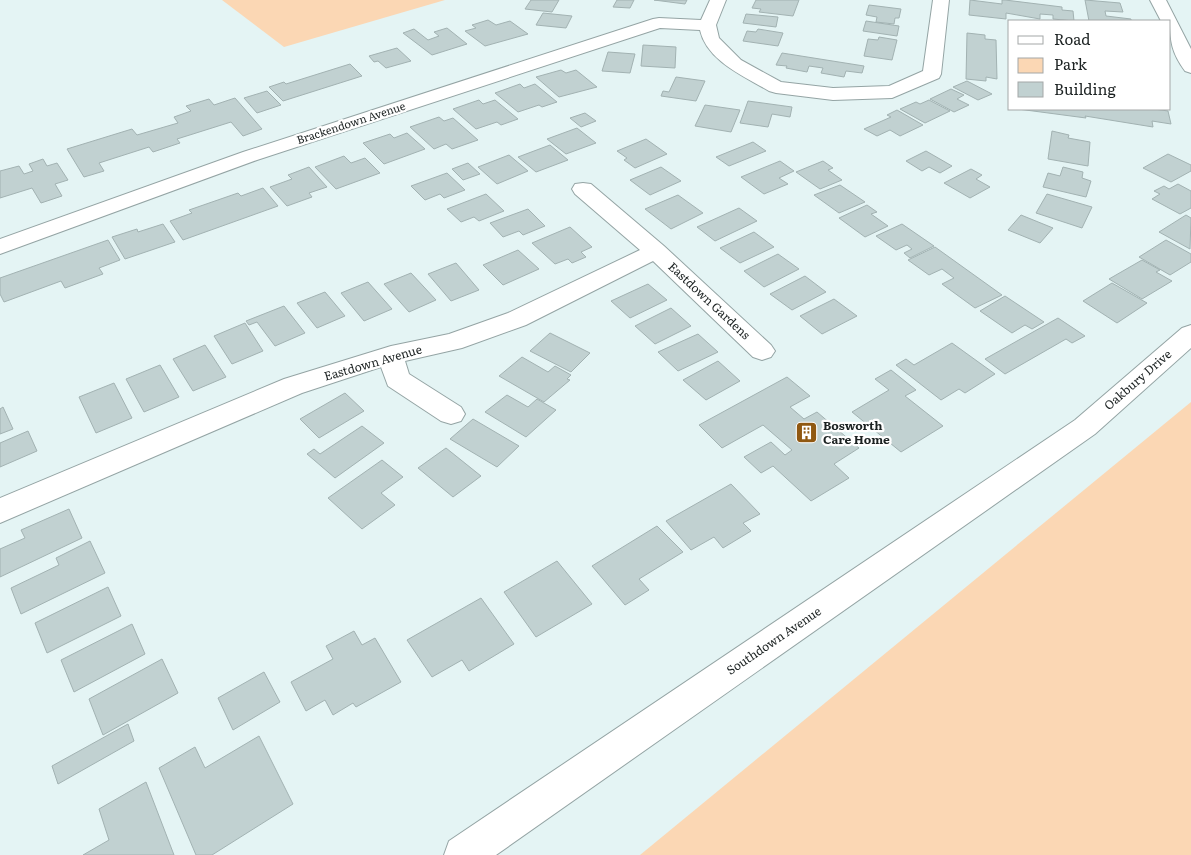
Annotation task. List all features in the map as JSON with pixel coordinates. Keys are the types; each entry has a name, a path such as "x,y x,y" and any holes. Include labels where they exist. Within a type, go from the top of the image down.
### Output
{"street":[{"path":"718,0 707,25 711,40 735,64 776,87 833,94 892,92 932,74 941,0"},
{"path":"1158,0 1168,20"},
{"name":"Brackendown Avenue","path":"0,247 250,156 659,23 707,25"},
{"path":"1171,26 1191,68"},
{"path":"583,189 656,251"},
{"name":"Eastdown Gardens","path":"656,251 762,352"},
{"name":"Eastdown Avenue","path":"0,511 294,386 391,356 453,342 516,319 656,251"},
{"name":"Oakbury Drive","path":"1085,427 1191,334"},
{"path":"391,356 397,379 451,414"},
{"name":"Southdown Avenue","path":"463,855 1085,427"}],"green space":[{"path":"222,0 445,0 284,47"},
{"path":"1191,402 1191,855 640,855"}],"building":[{"path":"531,0 559,0 552,12 525,9"},
{"path":"617,0 634,0 630,8 613,7"},
{"path":"654,0 687,0 685,4"},
{"path":"756,0 799,0 793,16 759,12 761,9 752,8"},
{"path":"970,0 1002,4 1002,0 1005,0 1062,7 1062,10 1073,11 1074,20 1053,19 1053,15 1040,14 1040,19 1006,13 1006,19 969,15"},
{"path":"1085,0 1120,3 1123,12 1105,11 1106,16 1131,19 1131,20 1089,20"},
{"path":"869,5 901,9 899,18 895,18 894,24 876,22 877,17 866,15"},
{"path":"543,13 572,16 566,28 536,25"},
{"path":"746,14 778,17 776,27 743,23"},
{"path":"488,20 496,25 510,21 528,34 485,46 465,31 476,28 472,25"},
{"path":"866,21 899,26 897,36 863,31"},
{"path":"447,28 467,44 432,55 403,33 414,29 428,40 439,36 434,32"},
{"path":"758,29 783,33 778,46 743,41 747,31 756,32"},
{"path":"967,33 985,35 985,39 996,40 997,79 986,77 986,81 966,79"},
{"path":"879,37 897,40 892,60 864,56 868,39 878,40"},
{"path":"643,45 676,47 675,68 641,66"},
{"path":"397,48 411,61 386,68 378,61 374,62 369,56"},
{"path":"608,52 635,54 630,73 602,71"},
{"path":"782,53 864,66 862,73 846,71 844,77 821,73 823,68 809,66 807,72 776,65"},
{"path":"350,64 362,76 283,101 269,87 284,82 286,84"},
{"path":"561,70 566,73 576,70 597,87 559,97 536,77"},
{"path":"676,77 705,81 696,101 661,96 663,91 669,92"},
{"path":"967,81 992,94 978,100 953,87"},
{"path":"520,84 524,88 535,84 557,102 542,107 539,105 518,112 495,93"},
{"path":"951,89 964,95 957,99 969,105 954,112 930,99"},
{"path":"267,91 281,105 257,113 244,98"},
{"path":"235,98 262,129 243,136 231,122 177,139 180,143 153,152 149,147 99,163 104,171 84,177 67,149 132,129 137,135 178,123 174,117 191,111 186,106 209,99 214,105"},
{"path":"479,100 483,104 495,100 518,119 501,125 497,122 476,129 453,109"},
{"path":"929,100 950,111 925,123 900,109 916,102 920,104"},
{"path":"748,101 792,107 790,117 772,114 768,127 740,123"},
{"path":"705,105 740,110 731,132 695,126"},
{"path":"897,110 923,125 900,136 890,130 877,136 864,129 891,117 887,115"},
{"path":"1026,110 1161,110 1168,111 1171,124 1152,121 1153,127 1085,116 1086,118"},
{"path":"585,113 596,121 581,127 570,118"},
{"path":"439,117 444,121 453,118 478,140 452,149 446,144 434,149 410,127"},
{"path":"577,128 596,143 566,154 547,139"},
{"path":"1052,131 1069,135 1068,138 1090,142 1088,166 1048,159"},
{"path":"407,133 425,149 384,164 363,143 390,134 394,138"},
{"path":"646,139 667,154 635,168 624,160 627,158 617,151"},
{"path":"753,142 766,151 729,166 716,157"},
{"path":"550,145 568,160 536,172 518,157"},
{"path":"926,151 952,166 940,173 929,167 922,171 906,161"},
{"path":"1168,154 1191,165 1191,171 1171,182 1143,168"},
{"path":"509,155 528,171 497,184 478,167"},
{"path":"344,156 351,163 365,158 380,173 336,189 315,167"},
{"path":"43,159 47,166 57,163 68,180 55,184 62,196 41,203 32,188 0,198 0,171 19,166 24,174 33,171 29,164"},
{"path":"780,161 794,171 779,178 788,184 764,194 741,177"},
{"path":"823,161 833,168 828,170 842,180 820,189 796,172"},
{"path":"468,163 480,174 463,180 452,169"},
{"path":"309,167 327,187 309,193 312,197 287,206 270,187 292,179 288,175"},
{"path":"661,167 681,181 650,195 630,180"},
{"path":"1063,167 1083,172 1082,178 1091,181 1086,197 1043,187 1048,173 1060,176"},
{"path":"971,169 982,175 976,179 990,187 970,198 944,183"},
{"path":"447,173 465,190 444,198 440,194 425,200 411,186"},
{"path":"1178,184 1191,191 1191,208 1180,214 1152,199 1160,194 1154,191 1164,186 1169,189"},
{"path":"840,185 865,202 839,213 814,195"},
{"path":"263,188 278,206 183,240 170,221 192,213 189,210 238,193 241,196"},
{"path":"486,194 504,211 479,221 474,217 461,222 447,209"},
{"path":"1047,194 1092,207 1082,228 1036,213"},
{"path":"678,195 703,213 671,229 645,209"},
{"path":"867,205 877,212 871,214 888,226 865,237 839,218"},
{"path":"739,208 757,221 715,241 697,227"},
{"path":"528,209 545,226 523,235 519,231 503,237 490,223"},
{"path":"1021,215 1053,228 1040,243 1008,230"},
{"path":"1186,215 1191,218 1190,249 1159,232"},
{"path":"163,224 175,242 125,259 112,237 137,229 138,232"},
{"path":"902,224 934,246 910,258 904,253 912,249 907,245 896,250 876,236"},
{"path":"570,227 592,247 581,252 586,257 572,263 568,259 555,264 532,243"},
{"path":"754,232 774,247 740,263 720,248"},
{"path":"108,240 120,260 99,268 103,274 65,288 61,281 4,302 0,294 0,278"},
{"path":"1166,240 1191,254 1191,262 1170,275 1139,257"},
{"path":"935,247 1002,295 975,308 942,284 954,278 942,269 929,275 908,260"},
{"path":"518,250 539,269 503,285 483,265"},
{"path":"778,254 799,269 764,287 744,271"},
{"path":"1142,260 1160,270 1156,272 1172,281 1142,299 1109,279"},
{"path":"456,263 479,290 451,301 428,274"},
{"path":"411,273 436,300 409,312 384,284"},
{"path":"805,276 826,292 792,310 770,294"},
{"path":"368,282 392,309 364,321 341,293"},
{"path":"1112,283 1147,303 1117,323 1083,301"},
{"path":"648,284 667,300 630,318 611,301"},
{"path":"325,292 345,316 317,328 297,303"},
{"path":"1005,296 1044,322 1032,329 1025,325 1012,333 980,311"},
{"path":"834,299 857,316 822,334 800,316"},
{"path":"284,306 305,333 275,346 257,322 249,325 246,321"},
{"path":"671,308 691,326 655,344 635,326"},
{"path":"1058,318 1085,336 1072,343 1066,339 1005,374 985,359"},
{"path":"245,323 263,351 232,364 214,336"},
{"path":"550,333 590,353 571,372 530,351"},
{"path":"698,334 718,352 678,371 658,352"},
{"path":"952,343 995,374 965,393 959,389 941,400 896,365 906,359 914,365"},
{"path":"205,345 226,377 193,391 173,359"},
{"path":"522,357 548,372 555,366 571,375 567,379 570,380 544,402 499,376"},
{"path":"718,361 740,381 706,400 683,380"},
{"path":"160,365 179,397 144,412 126,379"},
{"path":"891,370 916,390 905,396 943,426 901,452 852,412 889,390 875,379"},
{"name":"Bosworth Care Home","path":"787,377 810,396 790,407 804,419 817,412 859,448 834,464 849,478 811,501 773,466 761,473 744,457 771,442 785,455 792,450 763,425 722,448 699,425"},
{"path":"114,383 132,418 96,433 79,397"},
{"path":"345,393 364,411 319,438 300,419"},
{"path":"507,395 528,407 537,399 556,410 526,437 485,412"},
{"path":"3,407 13,429 0,434 0,409"},
{"path":"473,419 519,446 497,467 450,439"},
{"path":"362,426 384,443 335,478 307,454 314,449 320,454"},
{"path":"28,431 37,451 0,467 0,443"},
{"path":"446,448 481,476 453,497 418,468"},
{"path":"382,460 403,477 381,493 395,505 362,529 328,498"},
{"path":"731,484 760,514 743,523 751,531 723,548 714,537 691,550 666,521"},
{"path":"69,509 82,538 0,577 0,549 25,538 21,530"},
{"path":"657,526 683,552 639,579 649,590 625,605 592,566"},
{"path":"90,541 105,573 21,614 11,588 59,565 56,558"},
{"path":"557,561 592,604 536,637 504,592"},
{"path":"108,587 121,616 47,653 35,623"},
{"path":"481,598 514,644 469,671 462,660 432,677 407,640"},
{"path":"132,624 145,654 74,692 61,660"},
{"path":"354,631 362,645 375,638 401,682 356,707 353,703 333,715 325,700 306,711 291,682 333,659 326,646"},
{"path":"162,659 178,693 103,735 89,699"},
{"path":"264,672 280,702 233,730 218,698"},
{"path":"128,724 134,741 58,784 52,766"},
{"path":"259,736 293,804 212,855 196,855 159,768 195,747 205,768"},
{"path":"146,782 174,855 83,855 109,840 99,809"}],"place":[{"name":"Bosworth Care Home","path":"807,433"}]}
